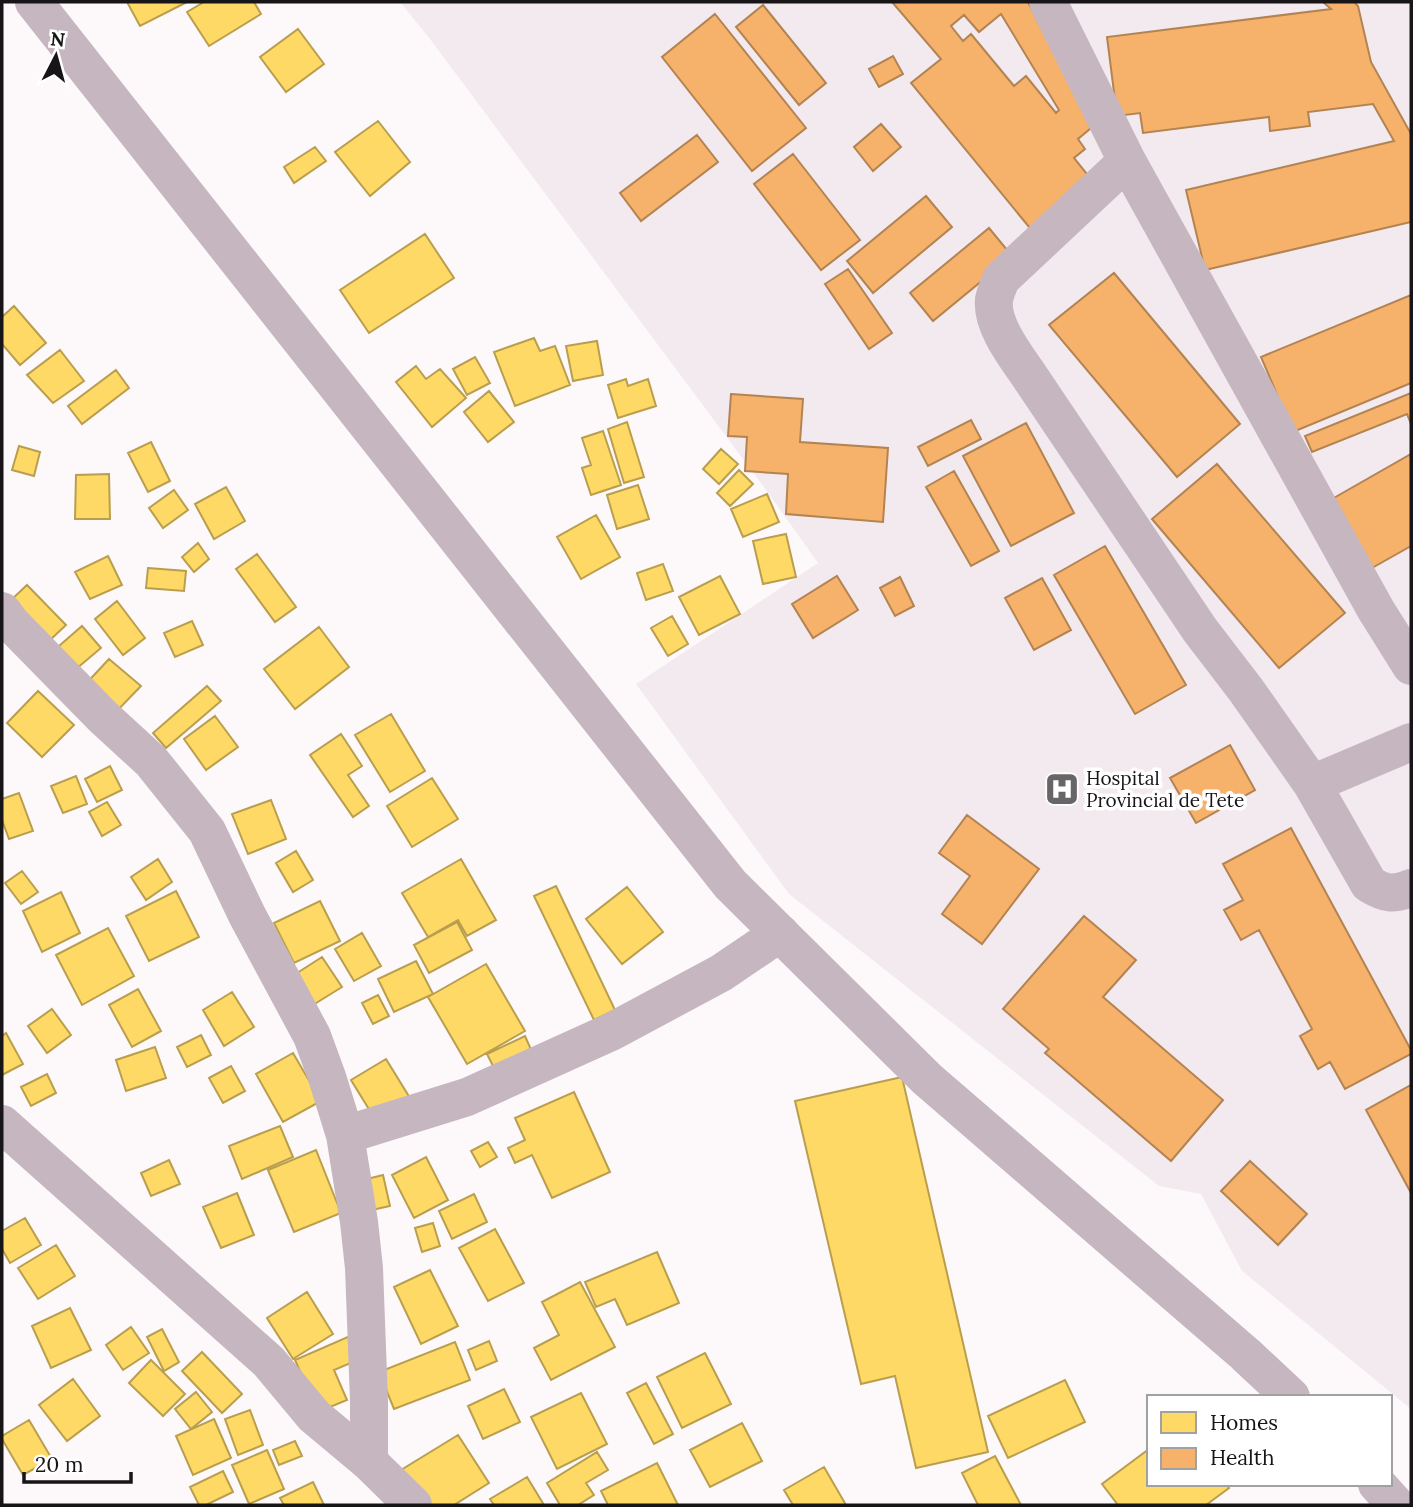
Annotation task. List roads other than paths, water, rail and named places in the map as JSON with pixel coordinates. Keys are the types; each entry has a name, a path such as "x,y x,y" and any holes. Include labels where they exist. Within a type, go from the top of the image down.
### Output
{"street":[{"path":"34,2 730,884 927,1079 1289,1395"},
{"path":"1048,2 1127,161 1370,598 1411,666"},
{"path":"1127,161 1001,279 994,299 995,318 1009,346 1192,618 1312,784 1369,884 1381,892 1398,893 1411,888"},
{"path":"2,611 103,718 151,761 207,831 247,915 312,1036 345,1135 359,1222 364,1268 369,1462"},
{"path":"1312,784 1411,742"},
{"path":"345,1135 467,1097 611,1032 721,973 780,933"},
{"path":"2,1124 269,1362 314,1416 369,1462 413,1505"},
{"path":"1379,1486 1396,1505"}],"place":[{"name":"Hospital Provincial de Tete","path":"1062,789"}]}
